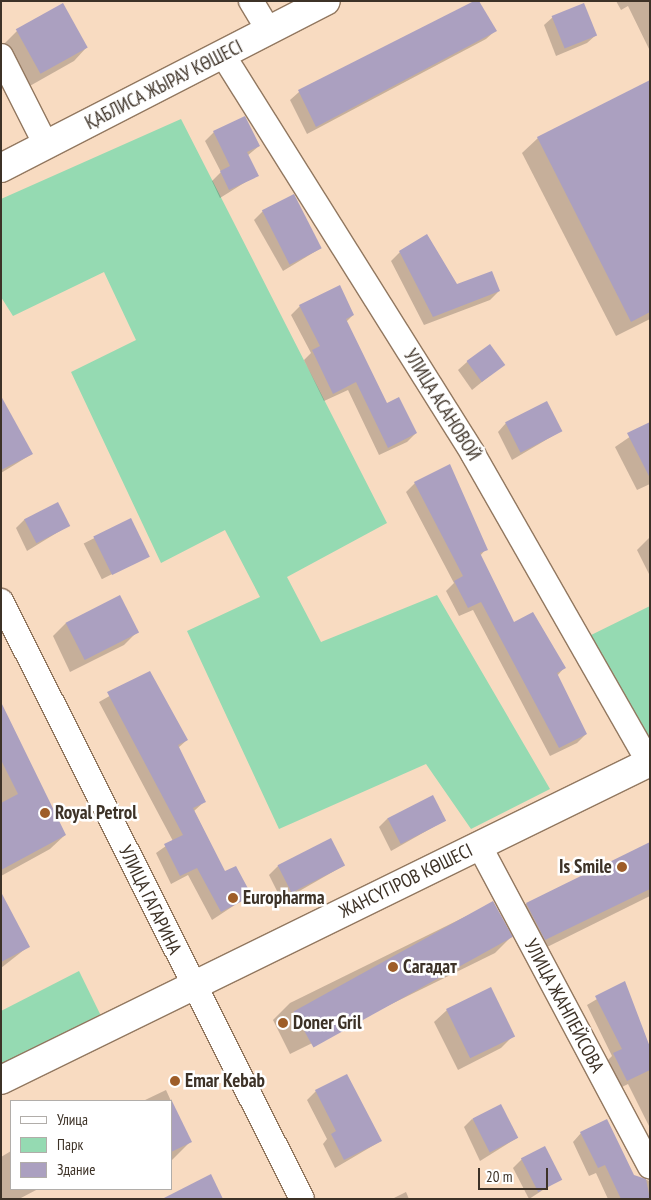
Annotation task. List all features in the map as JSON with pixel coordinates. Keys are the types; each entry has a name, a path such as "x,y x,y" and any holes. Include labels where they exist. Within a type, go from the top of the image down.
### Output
{"main road":[{"name":"ҚАБЛИСА ЖЫРАУ КӨШЕСІ","path":"1,168 269,32 326,1"},
{"name":"ЖАНСҮГІРОВ КӨШЕСІ","path":"1,1080 649,762"}],"street":[{"path":"251,1 269,32"},
{"name":"УЛИЦА АСАНОВОЙ","path":"223,55 473,454 649,762"},
{"path":"1,56 46,145"},
{"name":"УЛИЦА ГАГАРИНА","path":"1,601 192,987 302,1199"},
{"name":"УЛИЦА ЖАНПЕЙСОВА","path":"479,845 650,1166"}],"green space":[{"path":"181,119 387,523 287,577 321,642 437,595 550,789 471,829 426,764 279,829 187,631 260,597 225,530 161,563 71,372 136,340 104,272 13,316 1,297 1,199"},
{"path":"650,606 650,741 587,637"},
{"path":"79,971 103,1020 1,1068 1,1011"}],"building":[{"path":"474,1 479,1 497,31 316,127 298,90"},
{"path":"63,3 88,48 40,74 16,29"},
{"path":"584,3 597,35 565,49 552,16"},
{"path":"650,80 650,312 631,322 537,137"},
{"path":"245,116 260,146 247,152 259,176 229,190 220,171 230,166 213,131"},
{"path":"294,194 322,248 290,265 262,210"},
{"path":"427,234 457,284 492,271 500,291 433,317 399,251"},
{"path":"340,285 354,315 346,319 387,403 399,397 417,433 388,448 356,382 333,394 312,350 320,346 299,305"},
{"path":"490,344 505,365 482,382 467,361"},
{"path":"1,396 33,454 1,470"},
{"path":"547,401 562,431 521,453 505,422"},
{"path":"650,422 650,478 627,433"},
{"path":"450,464 488,550 480,553 514,622 533,612 566,668 557,673 587,734 559,748 481,602 468,608 454,581 463,576 414,482"},
{"path":"58,502 70,526 36,543 24,519"},
{"path":"131,518 150,557 112,575 93,536"},
{"path":"120,595 139,632 85,660 66,623"},
{"path":"150,671 188,740 178,745 206,802 193,808 225,871 236,866 252,896 221,912 197,868 180,876 164,844 183,835 107,692"},
{"path":"1,702 66,835 1,870 1,803 18,794 1,760"},
{"path":"433,795 446,821 401,844 388,818"},
{"path":"331,838 345,866 292,893 278,865"},
{"path":"650,842 650,889 545,940 526,903"},
{"path":"1,892 30,947 1,962"},
{"path":"493,901 513,937 313,1047 294,1012"},
{"path":"625,981 650,1047 650,1070 627,1081 613,1053 622,1049 595,996"},
{"path":"491,987 515,1036 470,1058 446,1009"},
{"path":"347,1074 382,1141 344,1160 331,1134 336,1131 315,1090"},
{"path":"172,1101 192,1142 172,1152"},
{"path":"501,1104 518,1138 490,1152 472,1119"},
{"path":"607,1119 634,1175 646,1179 650,1199 621,1199 605,1165 598,1168 580,1132"},
{"path":"545,1146 562,1180 538,1192 521,1158"},
{"path":"211,1174 223,1199 162,1199"}],"place":[{"name":"Royal Petrol","path":"45,813"},
{"name":"Is Smile","path":"622,867"},
{"name":"Europharma","path":"233,898"},
{"name":"Сагадат","path":"393,967"},
{"name":"Doner Gril","path":"283,1023"},
{"name":"Emar Kebab","path":"175,1081"}]}
